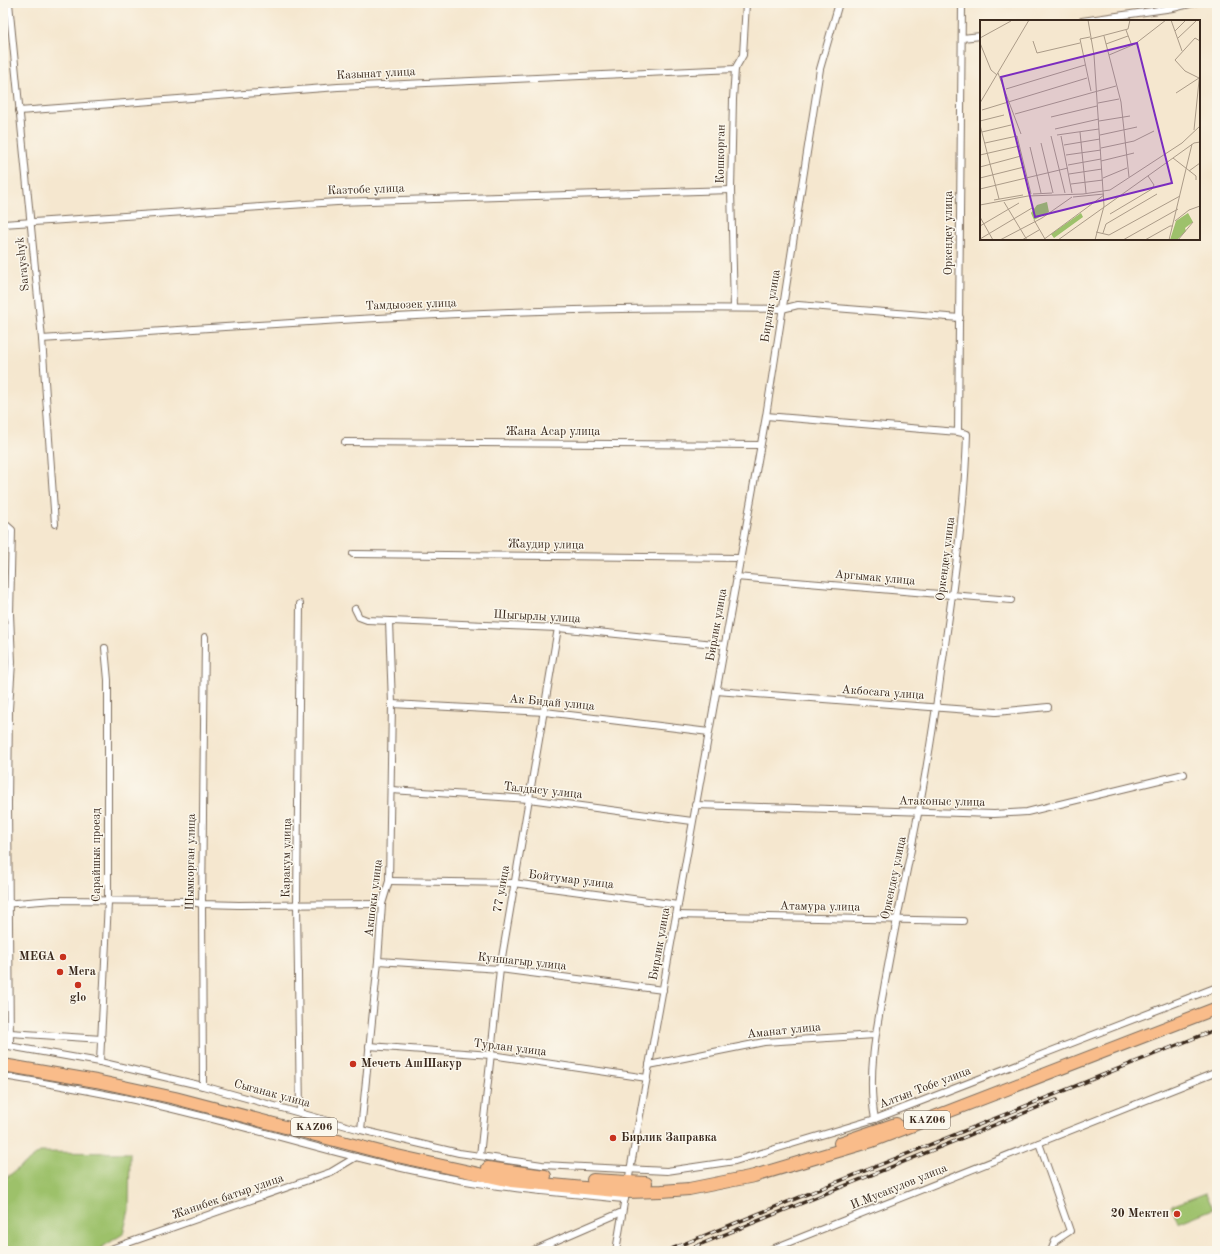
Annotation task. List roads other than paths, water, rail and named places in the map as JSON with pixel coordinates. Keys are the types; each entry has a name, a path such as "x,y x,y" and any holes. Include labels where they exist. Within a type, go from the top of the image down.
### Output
{"highway":[{"name":"KАZ06","path":"3,1058 97,1074 177,1091 449,1161 626,1191 661,1183 715,1176 829,1146 897,1123 1217,999"},
{"name":"KАZ06","path":"3,1065 96,1081 175,1098 388,1154 511,1181 626,1191 662,1191 717,1184 831,1154 900,1131 1217,1008"}],"street":[{"name":"Sarayshyk","path":"9,3 29,222 42,339 55,524"},
{"name":"Кошкорган","path":"734,308 731,190 736,69 743,55 746,3"},
{"name":"Бирлик улица","path":"616,1251 739,558 766,416 820,69 839,3"},
{"name":"Оркендеу улица","path":"875,1119 871,1098 875,1035 896,920 919,813 954,596 960,537 967,434 958,432 962,3"},
{"path":"1088,20 1173,5 1194,3"},
{"path":"962,38 980,36"},
{"name":"Казынат улица","path":"19,111 346,86 736,69"},
{"name":"Казтобе улица","path":"3,224 337,202 731,190"},
{"name":"Тамдыозек улица","path":"42,339 337,319 532,311 734,308 782,309 798,305 960,318"},
{"path":"766,416 958,432"},
{"name":"Жана Асар улица","path":"345,442 760,445"},
{"path":"4,522 12,530 6,614 12,662 6,709 5,805 10,1046"},
{"name":"Жаудир улица","path":"353,554 739,558"},
{"name":"Аргымак улица","path":"736,577 1011,600"},
{"name":"Каракум улица","path":"300,604 297,904 300,1113"},
{"name":"Шыгырлы улица","path":"355,609 356,614 362,619 378,621 389,620 558,628 724,645"},
{"name":"Акшокы улица","path":"361,1130 378,961 382,904 389,881 392,704 389,620"},
{"name":"77 улица","path":"480,1156 500,969 513,883 545,712 558,628"},
{"name":"Шымкорган улица","path":"203,1086 202,904 205,637"},
{"name":"Сарайшык проезд","path":"100,1062 108,902 108,680 105,648"},
{"name":"Акбосага улица","path":"716,691 996,712 1048,707"},
{"name":"Ак Бидай улица","path":"392,704 545,712 709,732"},
{"name":"Атаконыс улица","path":"695,806 919,813 994,814 1027,812 1184,774"},
{"name":"Талдысу улица","path":"391,790 529,799 692,820"},
{"name":"Бойтумар улица","path":"389,881 513,883 678,905"},
{"path":"6,904 54,900 108,902 187,901 202,904 382,904"},
{"name":"Атамура улица","path":"676,915 963,921"},
{"name":"Куншагыр улица","path":"378,961 500,969 663,990"},
{"name":"Алтын Тобе улица","path":"630,1170 667,1171 735,1161 875,1119 1217,987"},
{"path":"10,1033 102,1039"},
{"name":"Аманат улица","path":"649,1065 764,1042 875,1035"},
{"name":"Сыганак улица","path":"3,1045 100,1062 203,1086 361,1130 459,1153 542,1165 630,1170"},
{"name":"Турлан улица","path":"370,1046 491,1055 647,1078"},
{"name":"И.Мусакулов улица","path":"767,1251 1217,1072"},
{"path":"3,1076 148,1103 356,1157 444,1177 509,1188 626,1191"},
{"path":"1039,1143 1070,1231 1055,1241 1051,1251"},
{"name":"Жанибек батыр улица","path":"105,1251 331,1172 356,1157"},
{"path":"532,1251 622,1212"}],"railway":[{"path":"666,1251 1217,1029"},
{"path":"684,1251 1056,1100"}],"place":[{"name":"MEGA","path":"63,957"},
{"name":"Мега","path":"60,972"},
{"name":"glo","path":"78,985"},
{"name":"Мечеть АшШакур","path":"353,1064"},
{"name":"Бирлик Заправка","path":"613,1138"},
{"name":"20 Мектеп","path":"1177,1214"}]}
